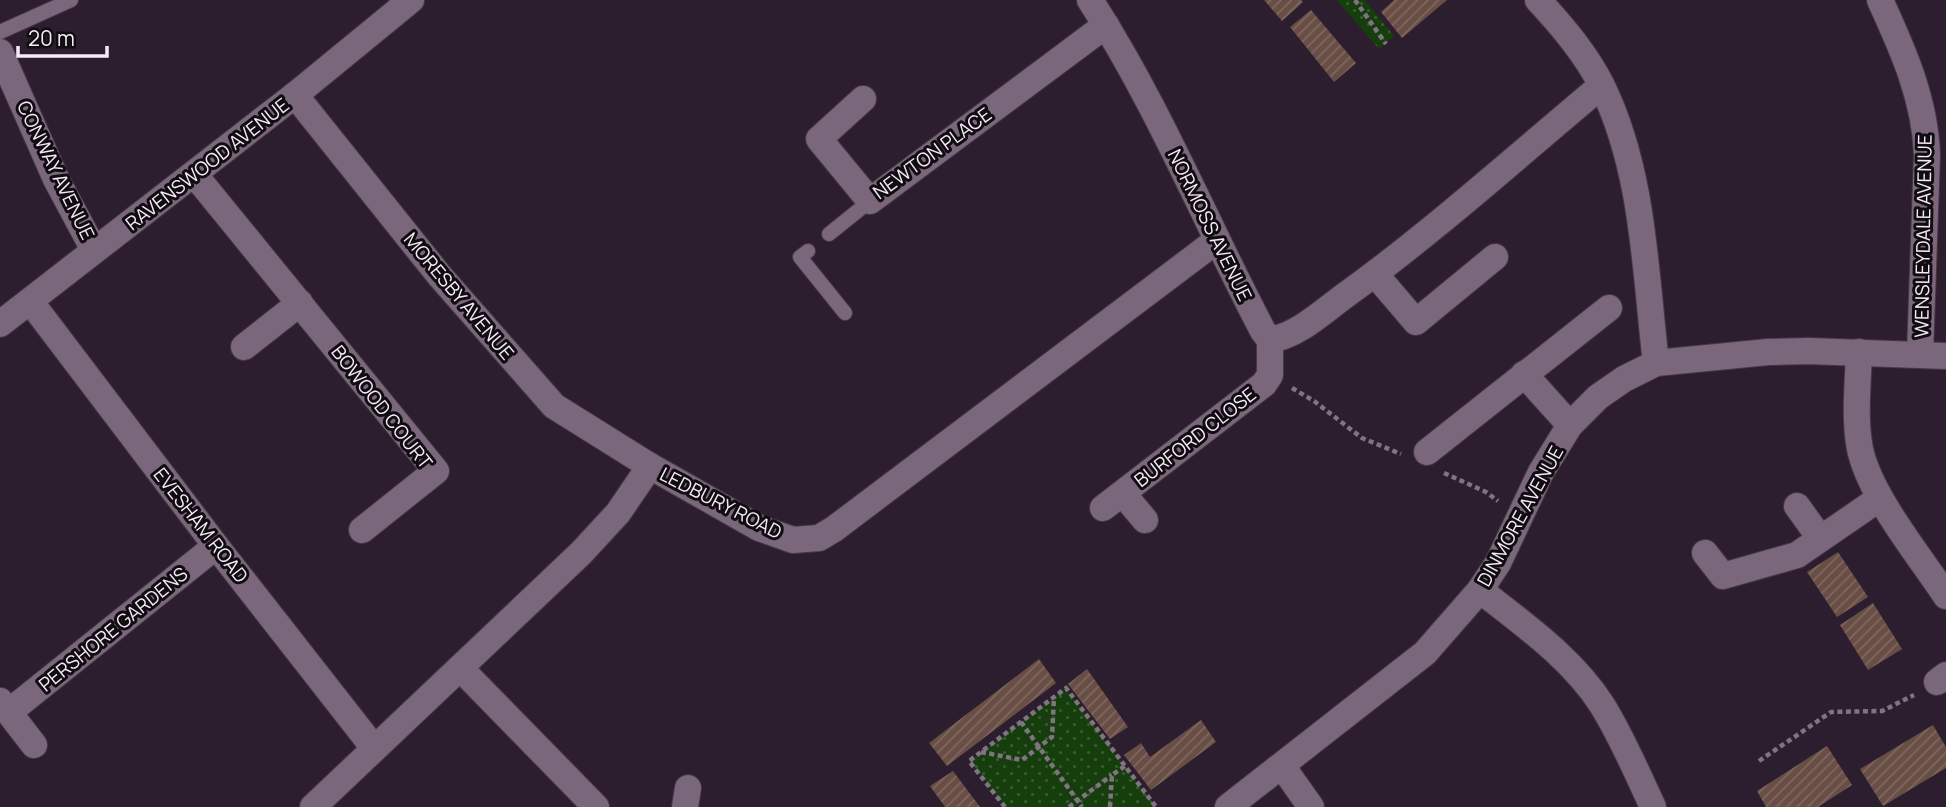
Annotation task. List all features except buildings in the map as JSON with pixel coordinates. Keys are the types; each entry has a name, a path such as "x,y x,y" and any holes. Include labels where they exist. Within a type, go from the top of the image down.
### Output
{"street":[{"name":"RAVENSWOOD AVENUE","path":"0,324 295,95 411,0"},
{"name":"NORMOSS AVENUE","path":"1090,0 1135,75 1183,167 1216,241 1270,340"},
{"path":"1538,0 1564,29 1601,86 1618,126 1638,198 1656,363"},
{"name":"WENSLEYDALE AVENUE","path":"1880,0 1912,75 1926,128 1933,355"},
{"name":"NEWTON PLACE","path":"863,99 819,139 870,201 1106,25"},
{"name":"CONWAY AVENUE","path":"0,52 56,179 94,250"},
{"path":"1270,340 1286,337 1294,332 1375,274 1601,86"},
{"name":"MORESBY AVENUE","path":"295,95 439,275 554,406 650,466"},
{"name":"BOWOOD COURT","path":"194,174 436,471 362,530"},
{"name":"LEDBURY ROAD","path":"313,807 590,543 618,513 650,466 759,528 793,540 819,538 1216,241"},
{"path":"1375,274 1416,322 1495,257"},
{"name":"EVESHAM ROAD","path":"30,301 374,748"},
{"path":"244,347 300,303"},
{"path":"1424,460 1524,374 1609,308"},
{"name":"BURFORD CLOSE","path":"1144,520 1113,501 1265,384 1270,375 1270,340"},
{"name":"DINMORE AVENUE","path":"1228,807 1425,653 1480,590 1498,563 1541,472 1570,425 1598,397 1624,379 1656,363 1768,352 1933,355"},
{"path":"1859,352 1858,436 1866,470 1880,498 1946,596"},
{"path":"1524,374 1570,425"},
{"path":"1705,553 1723,576 1797,555 1880,498"},
{"path":"1797,506 1820,538"},
{"name":"PERSHORE GARDENS","path":"34,745 4,706 216,546"},
{"path":"1480,590 1544,641 1601,704 1653,807"},
{"path":"460,668 596,807"},
{"path":"1282,766 1311,807"}],"lane":[{"path":"0,32 71,0"},
{"path":"829,234 870,201"},
{"path":"808,251 800,257 845,313"}],"path":[{"path":"1355,0 1386,44"},
{"path":"1270,375 1314,401 1362,438 1424,460 1486,492 1521,516"},
{"path":"1759,761 1830,712 1882,711 1942,679"},
{"path":"1004,807 969,761 1066,688 1156,807"},
{"path":"981,752 1022,760 1039,747 1052,737 1054,696"},
{"path":"1021,722 1082,807"},
{"path":"1069,807 1125,766"},
{"path":"1110,807 1112,775"}],"green space":[{"path":"1337,0 1365,0 1394,36 1379,49"},
{"path":"1066,688 1156,807 1005,807 969,761"}]}
